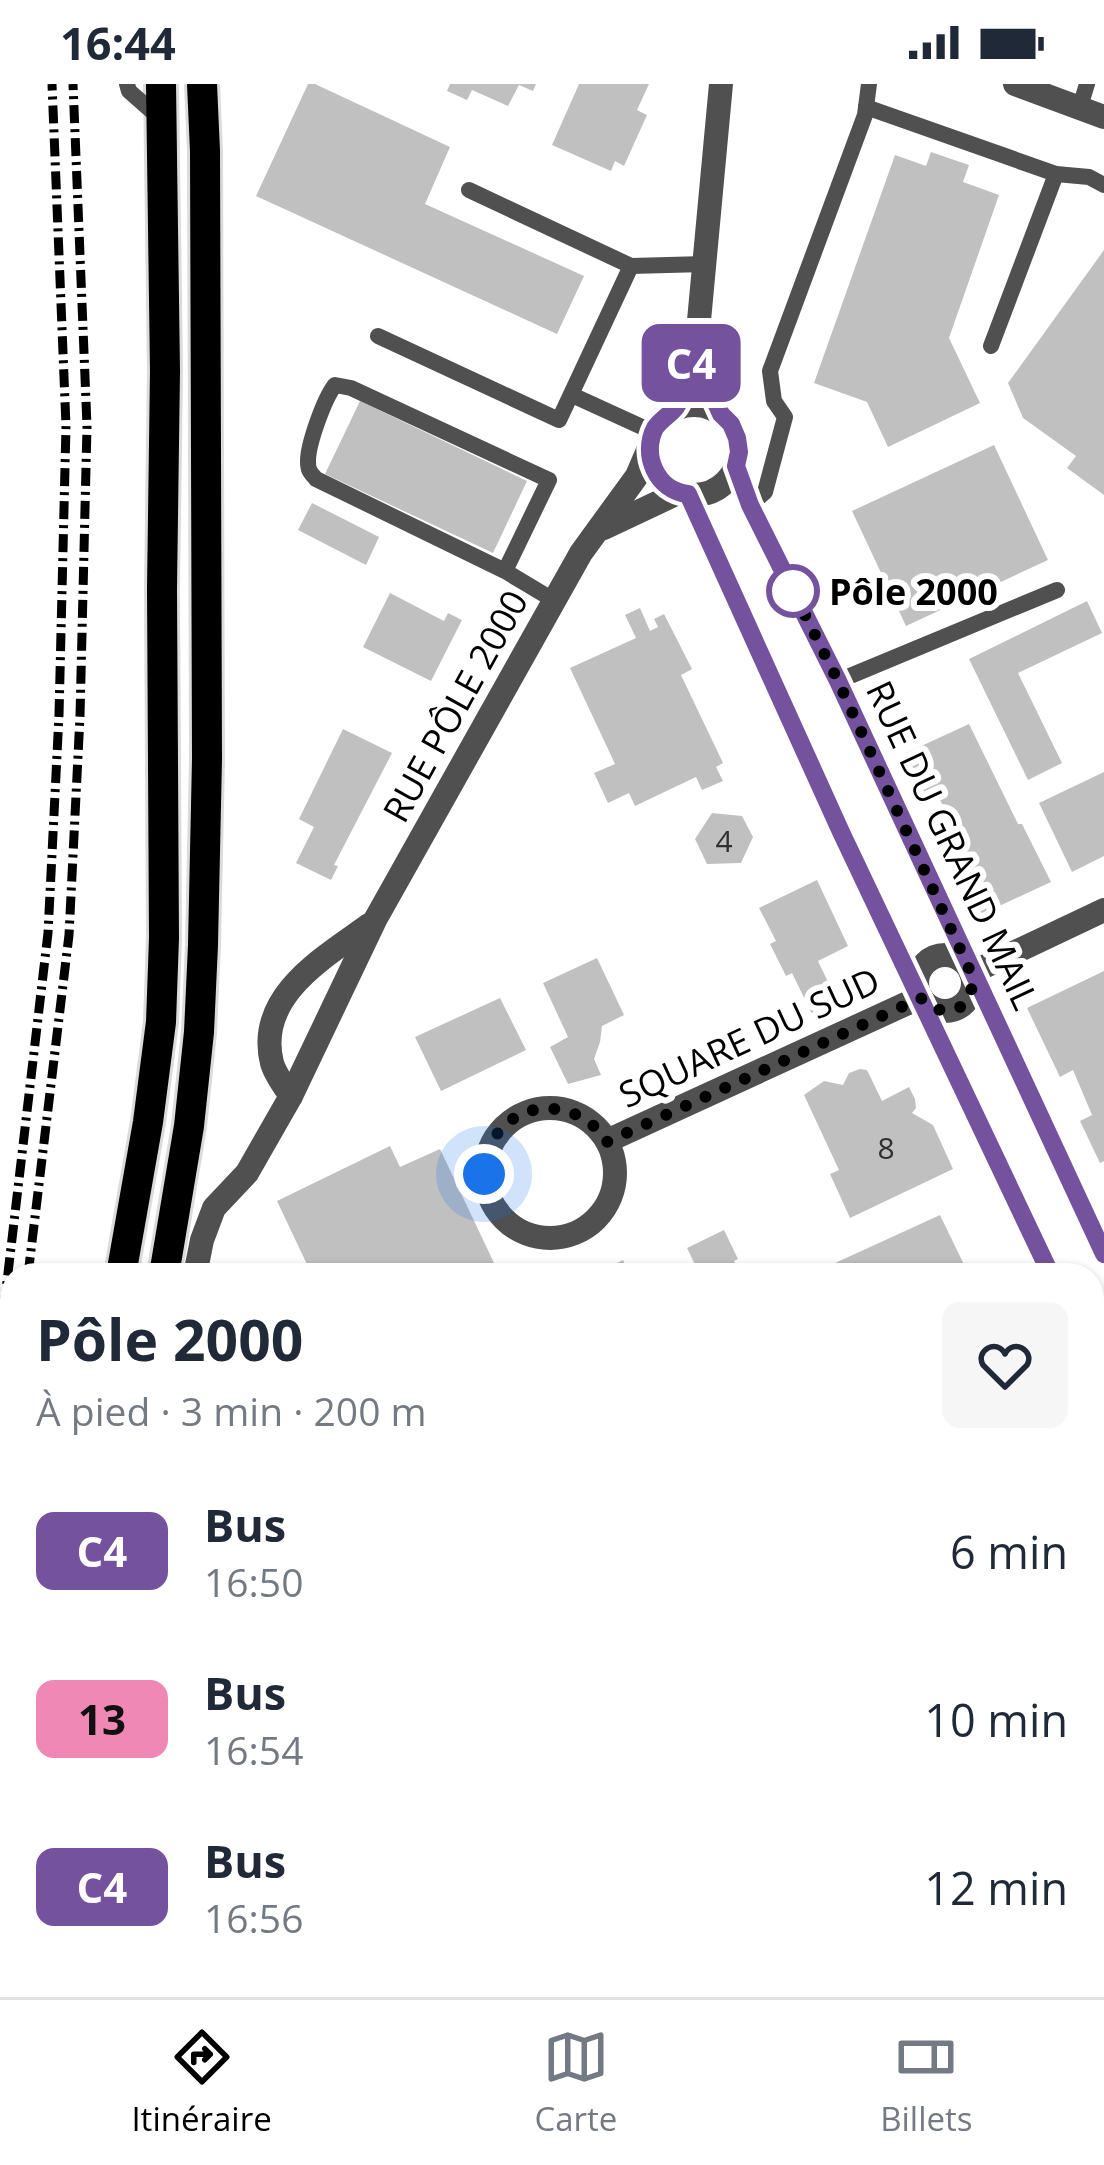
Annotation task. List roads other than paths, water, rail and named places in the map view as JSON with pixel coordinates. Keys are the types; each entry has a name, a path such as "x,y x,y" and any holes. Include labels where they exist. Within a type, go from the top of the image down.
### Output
{"main road":[{"path":"123,1263 161,1022 165,371 161,84"},
{"path":"166,1263 189,1126 203,945 208,759 202,84"}],"street":[{"path":"675,410 698,342 721,84"},
{"path":"1015,84 1084,95 1104,117"},
{"path":"698,342 721,414"},
{"path":"683,494 717,489 736,466 739,452 731,424 706,406 690,405 662,419 651,440 651,464 659,478 683,494 1045,1263"},
{"name":"RUE PÔLE 2000","path":"197,1263 214,1208 248,1173 291,1096 375,920 581,554 637,476 651,440"},
{"name":"RUE DU GRAND MAIL","path":"736,466 750,505 838,681 1104,1254"},
{"name":"RUE PÔLE 2000","path":"602,529 683,494"},
{"path":"971,973 1104,910"},
{"name":"RUE PÔLE 2000","path":"291,1096 272,1065 274,1018 297,978 375,920"},
{"path":"951,956 967,965 974,982 968,1000 953,1010 935,1009 921,998 917,980 933,958 951,956"},
{"name":"SQUARE DU SUD","path":"607,1142 921,998"},
{"name":"SQUARE DU SUD","path":"540,1108 576,1113 592,1123 607,1142 616,1172 614,1190 594,1222 578,1232 542,1238 524,1233 495,1209 484,1174 487,1156 494,1138 522,1114 540,1108"}],"lane":[{"path":"128,84 129,91 163,121"},
{"path":"750,505 765,492 785,417 774,401 770,371 866,107 868,84"},
{"path":"866,107 1056,174 1089,177 1104,185"},
{"path":"991,346 1056,174"},
{"path":"469,190 631,266 705,264"},
{"path":"378,336 559,420 631,266"},
{"path":"505,571 549,480 351,388 335,386 327,394 308,459 316,479 505,571 555,601"},
{"path":"572,394 651,440"},
{"path":"838,681 1057,590"},
{"path":"1104,1801 1104,1814"}],"railway":[{"path":"9,1263 48,933 59,715 66,426 52,84"},
{"path":"29,1263 69,935 80,716 87,426 73,84"}],"place":[{"name":"Pôle 2000","path":"793,591"}]}
